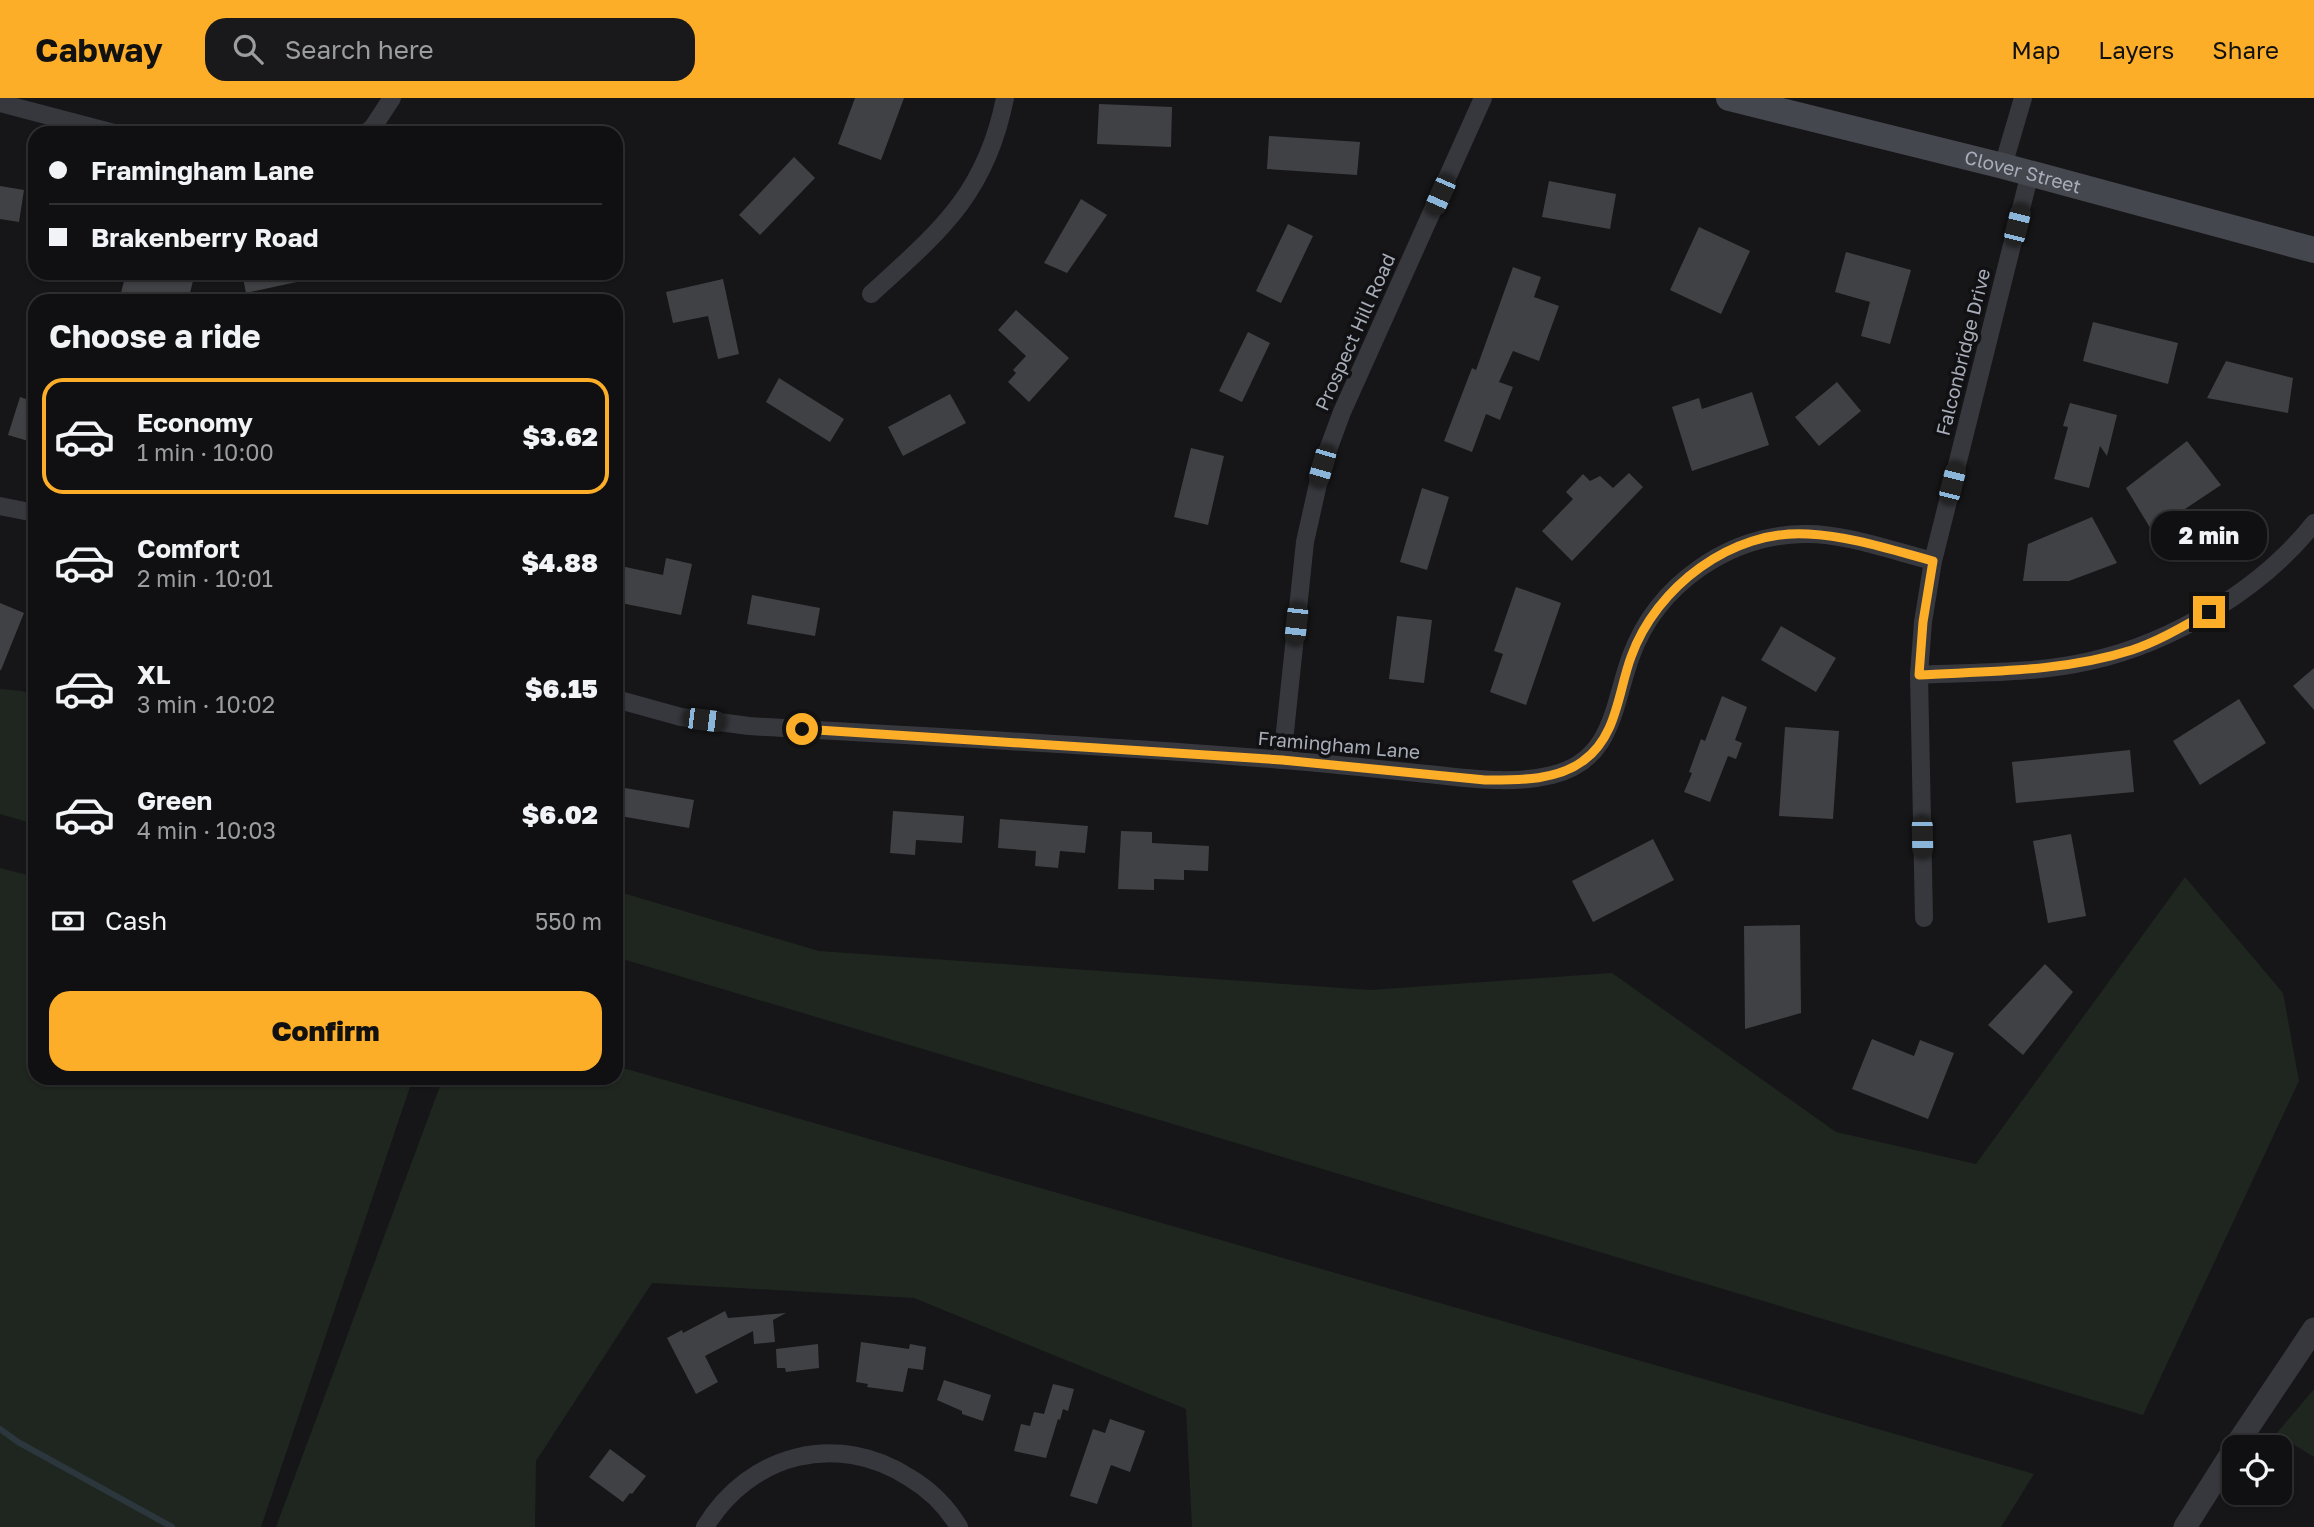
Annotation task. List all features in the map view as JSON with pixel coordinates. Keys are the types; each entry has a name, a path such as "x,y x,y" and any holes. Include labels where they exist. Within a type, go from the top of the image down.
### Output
{"main road":[{"name":"Clover Street","path":"1729,98 2030,173 2314,250"}],"street":[{"path":"371,126 392,98"},
{"path":"871,294 929,241 970,191 993,147 1005,98"},
{"name":"Prospect Hill Road","path":"1282,760 1305,542 1322,466 1342,412 1483,98"},
{"path":"2003,166 2023,98"},
{"path":"0,103 87,126"},
{"name":"Falconbridge Drive","path":"1924,918 1919,675 1923,622 1933,561 2030,173"},
{"path":"0,506 28,512"},
{"path":"1919,675 2040,668 2088,662 2133,649 2209,612 2240,591 2273,565 2314,523"},
{"name":"Framingham Lane","path":"623,701 681,718 749,726 1282,760 1485,780 1512,780 1553,775 1583,761 1595,750 1614,718 1624,676 1644,629 1661,603 1686,577 1713,559 1741,546 1773,536 1806,533 1841,538 1933,561"},
{"path":"2244,1435 2314,1328"},
{"path":"705,1527 727,1499 765,1469 788,1459 836,1453 859,1455 903,1473 938,1500 959,1527"},
{"path":"2185,1527 2222,1469"}],"shaded area":[{"path":"0,689 28,693 28,822 0,814"},
{"path":"0,868 28,875 28,1085 411,1085 261,1527 0,1527"},
{"path":"2185,877 2283,993 2299,1081 2143,1415 623,959 623,893 819,951 1370,990 1612,973 1836,1132 1976,1164"},
{"path":"623,1068 2034,1474 2001,1527 1192,1527 1186,1409 914,1298 652,1283 536,1461 535,1527 276,1527 440,1085 623,1085"},
{"path":"2314,1389 2314,1457 2292,1444 2292,1435 2276,1434"}],"building":[{"path":"855,98 904,98 881,160 838,144"},
{"path":"1099,104 1172,107 1171,147 1097,144"},
{"path":"1269,136 1360,142 1357,175 1267,169"},
{"path":"794,157 815,178 760,235 739,215"},
{"path":"1549,181 1616,194 1610,229 1542,217"},
{"path":"0,186 24,190 19,222 0,219"},
{"path":"1081,199 1107,215 1067,273 1044,263"},
{"path":"1288,224 1313,236 1281,303 1256,291"},
{"path":"1699,227 1750,251 1721,314 1670,290"},
{"path":"1846,252 1911,270 1890,344 1861,336 1870,302 1835,292"},
{"path":"1513,267 1541,277 1534,297 1559,306 1539,361 1513,351 1499,382 1513,387 1500,420 1486,414 1472,452 1444,441 1472,368 1476,370"},
{"path":"723,279 739,354 718,359 708,316 673,323 666,292"},
{"path":"124,280 193,280 190,294 121,293"},
{"path":"243,280 306,280 246,293"},
{"path":"1016,310 1069,358 1029,402 1008,382 1016,373 1013,370 1026,356 998,330"},
{"path":"2093,322 2178,343 2168,384 2083,361"},
{"path":"1248,332 1270,343 1242,402 1219,391"},
{"path":"2226,361 2293,378 2288,413 2207,398"},
{"path":"779,378 844,419 830,442 766,402"},
{"path":"1837,382 1861,411 1819,446 1795,417"},
{"path":"1752,392 1769,445 1692,471 1672,407 1699,398 1702,409"},
{"path":"950,394 966,423 903,456 888,427"},
{"path":"20,397 28,400 28,441 8,435"},
{"path":"2070,403 2117,415 2107,456 2100,446 2089,488 2054,479 2068,427 2063,426"},
{"path":"2187,441 2221,485 2152,531 2126,488"},
{"path":"1191,448 1224,456 1208,525 1174,517"},
{"path":"1629,473 1643,487 1572,561 1542,531 1573,499 1566,492 1583,474 1590,481 1600,476 1613,488"},
{"path":"1422,488 1449,497 1427,570 1400,562"},
{"path":"2092,517 2117,563 2069,581 2023,581 2028,544"},
{"path":"666,558 692,564 681,615 623,603 623,566 663,575"},
{"path":"1516,587 1561,603 1526,705 1490,692 1503,654 1494,651"},
{"path":"752,595 820,608 815,636 747,624"},
{"path":"0,603 24,613 1,670 0,670"},
{"path":"1397,616 1432,620 1424,683 1389,679"},
{"path":"1781,626 1836,658 1816,692 1761,660"},
{"path":"2314,668 2314,710 2293,686"},
{"path":"1722,696 1747,707 1735,740 1742,743 1736,759 1728,756 1710,802 1684,792 1701,739 1705,741"},
{"path":"2239,699 2266,743 2200,785 2173,741"},
{"path":"1785,727 1839,731 1833,819 1779,816"},
{"path":"2130,750 2134,792 2016,803 2012,762"},
{"path":"625,788 694,800 689,828 623,817"},
{"path":"893,811 964,816 962,843 916,840 915,855 890,853"},
{"path":"1000,819 1088,826 1085,853 1060,851 1058,868 1035,866 1036,851 998,848"},
{"path":"1121,831 1152,832 1152,843 1209,846 1208,871 1184,870 1184,880 1154,879 1154,890 1118,889"},
{"path":"2071,834 2086,916 2048,923 2033,841"},
{"path":"1653,839 1674,880 1593,922 1572,881"},
{"path":"1800,925 1801,1013 1745,1029 1744,926"},
{"path":"2045,964 2073,992 2023,1055 1988,1025"},
{"path":"1872,1039 1914,1056 1920,1040 1954,1053 1928,1119 1852,1089"},
{"path":"725,1311 728,1318 786,1313 773,1320 775,1342 754,1344 753,1331 705,1356 718,1382 696,1394 667,1338 682,1330 683,1333"},
{"path":"861,1342 909,1349 910,1344 926,1347 923,1370 908,1368 903,1392 867,1387 868,1384 856,1382"},
{"path":"818,1344 819,1368 786,1372 785,1368 777,1368 776,1349"},
{"path":"944,1380 991,1395 983,1421 962,1414 962,1411 937,1400"},
{"path":"1053,1384 1074,1389 1068,1411 1063,1409 1060,1420 1058,1419 1046,1458 1014,1451 1021,1424 1030,1426 1034,1412 1044,1414"},
{"path":"1110,1419 1145,1431 1130,1472 1111,1465 1097,1504 1070,1496 1093,1429 1105,1433"},
{"path":"610,1449 646,1476 623,1502 589,1477"}],"waterway":[{"path":"0,1429 18,1442 172,1527"}],"route":[{"path":"802,729 1282,760 1485,780 1553,775 1583,761 1604,737 1614,718 1632,653 1644,629 1661,603 1686,577 1713,559 1741,546 1773,536 1806,533 1841,538 1933,561 1923,622 1919,675 2040,668 2088,662 2133,649 2209,612"}]}
